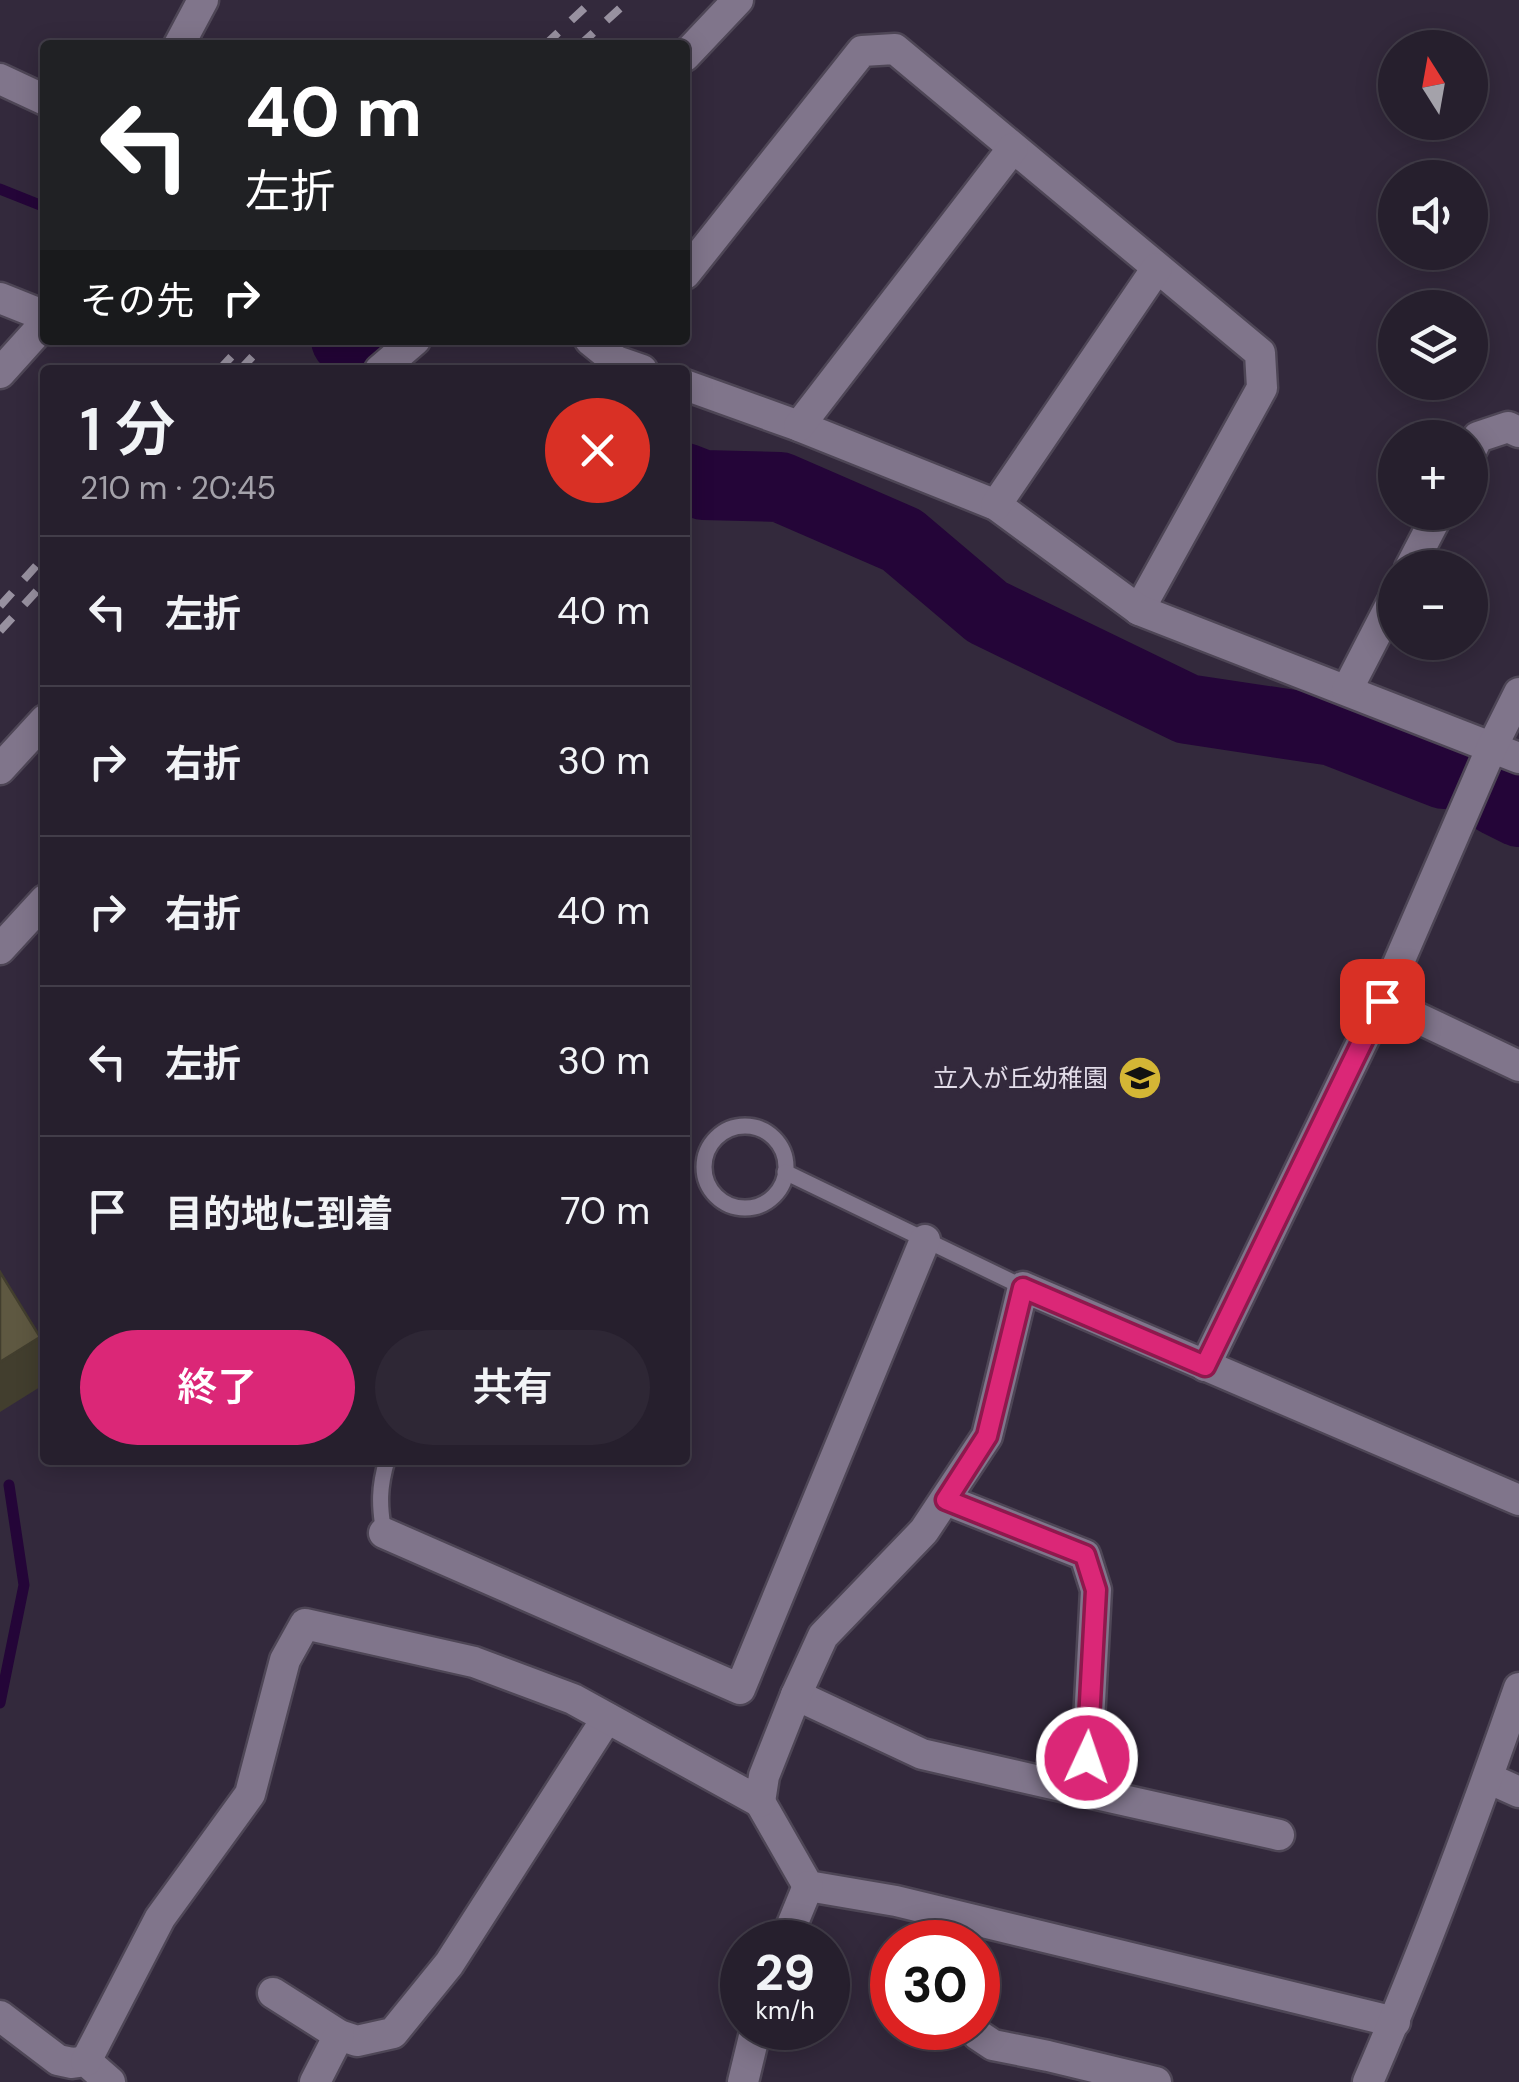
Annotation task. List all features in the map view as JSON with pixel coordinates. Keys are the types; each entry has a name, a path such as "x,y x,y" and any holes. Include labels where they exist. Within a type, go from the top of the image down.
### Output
{"street":[{"path":"182,40 203,0"},
{"path":"690,51 738,0"},
{"path":"690,268 862,51 894,49 1260,353 1262,388 1139,610"},
{"path":"0,79 40,98"},
{"path":"800,426 1012,148"},
{"path":"996,505 1157,268"},
{"path":"0,298 40,317"},
{"path":"0,374 40,325"},
{"path":"386,365 409,345"},
{"path":"602,345 630,357"},
{"path":"690,387 800,426 996,505 1139,610 1505,752"},
{"path":"1488,433 1508,426 1519,432"},
{"path":"1346,690 1378,629"},
{"path":"1205,1366 1505,752 1519,693"},
{"path":"0,769 40,725"},
{"path":"0,949 40,905"},
{"path":"1382,1001 1519,1066"},
{"path":"384,1533 740,1689 925,1240"},
{"path":"760,1802 764,1776 824,1636 924,1531 987,1436 1023,1288 1519,1500"},
{"path":"946,1500 1085,1555 1096,1590 1083,1791"},
{"path":"86,2061 160,1918 250,1794 285,1660 305,1624 474,1662 573,1699 760,1802 808,1886"},
{"path":"1368,2082 1395,2022 1519,1688"},
{"path":"796,1695 922,1754 1279,1836"},
{"path":"273,1993 338,2035 358,2041 393,2032 449,1964 607,1718"},
{"path":"1488,1778 1519,1792"},
{"path":"808,1886 896,1901 1395,2022"},
{"path":"794,1920 808,1886"},
{"path":"0,2016 58,2060 86,2061 110,2082"},
{"path":"315,2082 338,2035"},
{"path":"1000,2048 1156,2082"},
{"path":"743,2082 751,2050"}],"lane":[{"path":"731,1128 758,1128 780,1145 786,1158 786,1172 782,1184 764,1203 738,1207 726,1203 708,1185 705,1159 718,1135 731,1128"},
{"path":"786,1172 1023,1288"},
{"path":"384,1533 380,1485 386,1465"}],"building":[{"path":"0,1272 40,1337 0,1362"}],"waterway":[{"path":"0,189 40,205"},
{"path":"354,345 363,350"},
{"path":"690,480 703,485 780,487 902,540 987,612 1187,709 1333,731 1444,774"},
{"path":"1497,801 1519,812"},
{"path":"0,1703 24,1585 9,1485"}],"railway":[{"path":"550,40 593,0"},
{"path":"585,40 629,0"},
{"path":"224,365 242,345"},
{"path":"245,365 263,345"},
{"path":"0,606 40,562"},
{"path":"0,631 40,587"}],"place":[{"name":"立入が丘幼稚園","path":"1140,1078"}],"route":[{"path":"1087,1758 1096,1590 1085,1555 946,1500 987,1436 1023,1288 1205,1366 1382,1001"}]}
